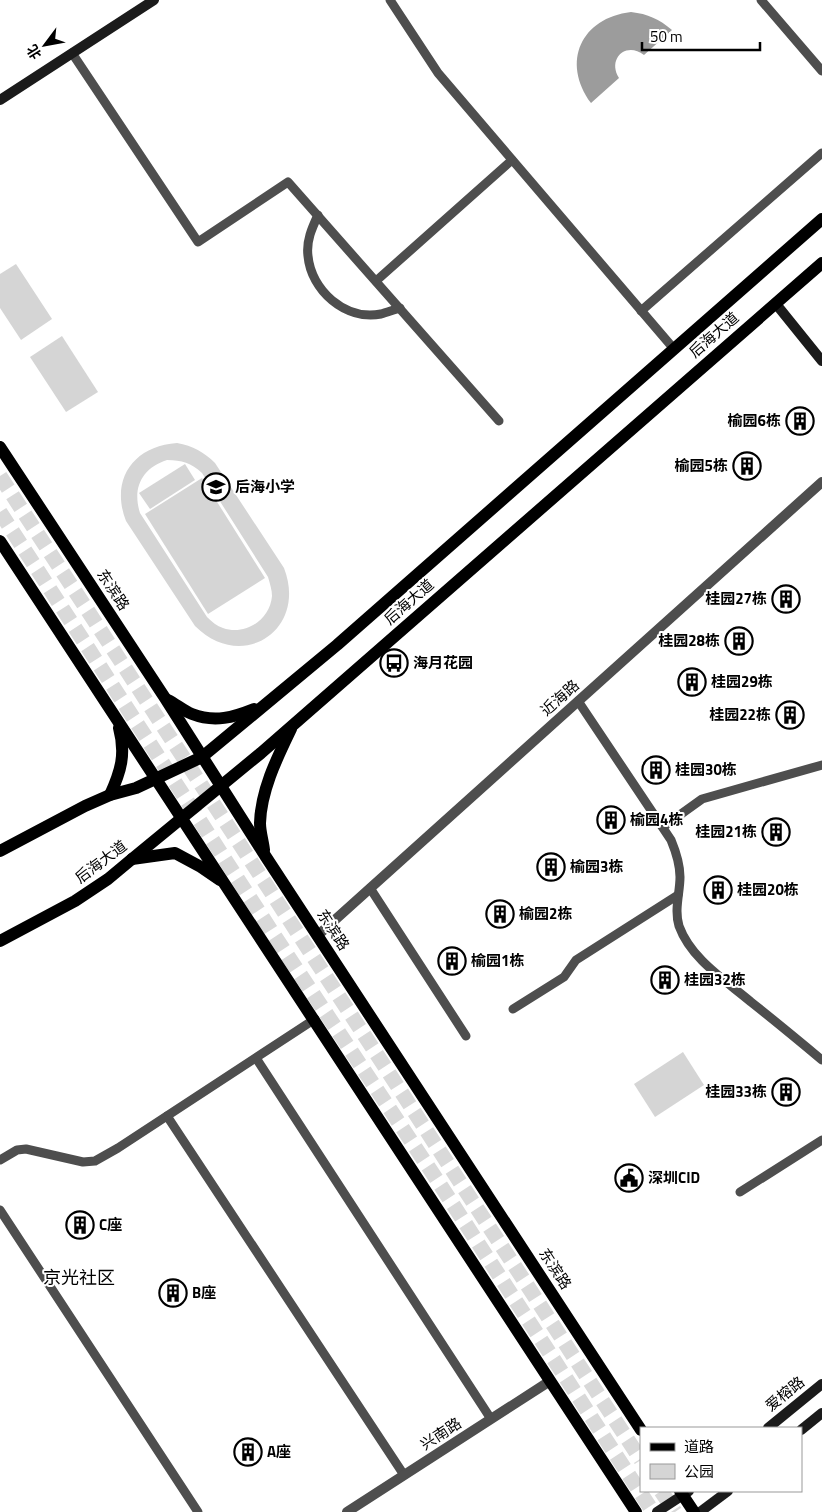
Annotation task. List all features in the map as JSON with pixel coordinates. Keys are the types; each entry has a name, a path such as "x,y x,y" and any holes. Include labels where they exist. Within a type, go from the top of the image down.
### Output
{"main road":[{"name":"后海大道","path":"0,851 85,806 110,795 136,788 202,757 337,645 822,219"},
{"name":"后海大道","path":"0,940 74,901 108,880 294,724 822,263"},
{"name":"东滨路","path":"0,447 165,698 266,858 640,1428"},
{"path":"0,541 155,779 315,1019 636,1512"},
{"path":"165,698 192,714 211,719 233,717 266,704"},
{"path":"110,795 119,776 122,760 122,740 116,717"},
{"path":"266,858 260,825 264,795 278,757 294,724"},
{"path":"132,859 175,853 225,883"},
{"path":"684,1492 694,1512"}],"street":[{"path":"0,100 154,0"},
{"path":"776,304 822,361"},
{"name":"近海路","path":"317,936 822,482"},
{"name":"兴南路","path":"347,1512 550,1381"},
{"name":"爱榕路","path":"769,1427 822,1384"},
{"path":"802,1429 822,1413"},
{"path":"658,1512 684,1492"},
{"path":"700,1512 727,1492"}],"lane":[{"path":"390,0 438,74 674,349"},
{"path":"761,0 822,70"},
{"path":"72,53 198,242 288,182 499,421"},
{"path":"641,311 822,153"},
{"path":"376,281 512,160"},
{"path":"318,215 309,234 307,255 312,275 323,293 339,306 359,313 380,314 400,308"},
{"path":"578,701 672,840 677,853 680,878 676,912 678,924 684,937 705,964 822,1060"},
{"path":"663,827 702,799 822,765"},
{"path":"370,888 466,1036"},
{"path":"513,1009 564,977 576,960 678,895"},
{"path":"0,1160 9,1153 17,1150 26,1150 83,1162 95,1161 168,1116 315,1019"},
{"path":"256,1058 491,1419"},
{"path":"168,1116 404,1475"},
{"path":"740,1192 822,1140"},
{"path":"0,1210 198,1512"}],"green space":[{"path":"16,264 52,319 21,340 0,308 0,274"},
{"path":"62,336 98,392 66,412 30,357"},
{"path":"177,443 188,446 207,456 215,463 284,568 289,590 287,610 279,626 266,638 250,645 232,645 213,640 195,626 126,521 121,492 129,468 137,458 148,451","holes":["167,460 190,464 202,473 268,577 272,594 270,605 261,619 248,628 240,630 223,628 207,617 140,513 137,495 141,480 151,468"]},
{"path":"185,464 195,480 150,509 139,493"},
{"path":"202,478 265,578 208,614 145,514"},
{"path":"683,1052 704,1085 655,1117 634,1084"}],"shaded area":[{"path":"631,12 653,18 672,30 644,55 631,50 620,54 615,64 619,78 591,103 582,88 578,72 577,58 581,44 588,33 599,23 614,16"}],"tunnel":[{"path":"0,476 640,1458"},
{"path":"0,512 274,935 439,1183 653,1512"},
{"path":"662,1492 675,1512"}],"place":[{"name":"榆园6栋","path":"800,421"},
{"name":"榆园5栋","path":"747,466"},
{"name":"后海小学","path":"216,487"},
{"name":"桂园27栋","path":"786,599"},
{"name":"桂园28栋","path":"739,641"},
{"name":"海月花园","path":"394,663"},
{"name":"桂园29栋","path":"692,682"},
{"name":"桂园22栋","path":"790,715"},
{"name":"桂园30栋","path":"656,770"},
{"name":"榆园4栋","path":"611,820"},
{"name":"桂园21栋","path":"776,832"},
{"name":"榆园3栋","path":"551,867"},
{"name":"桂园20栋","path":"718,890"},
{"name":"榆园2栋","path":"500,914"},
{"name":"榆园1栋","path":"452,961"},
{"name":"桂园32栋","path":"665,980"},
{"name":"桂园33栋","path":"786,1092"},
{"name":"深圳CID","path":"629,1178"},
{"name":"C座","path":"80,1225"},
{"name":"B座","path":"173,1293"},
{"name":"A座","path":"248,1452"}],"district":[{"name":"京光社区","path":"79,1278"}]}
